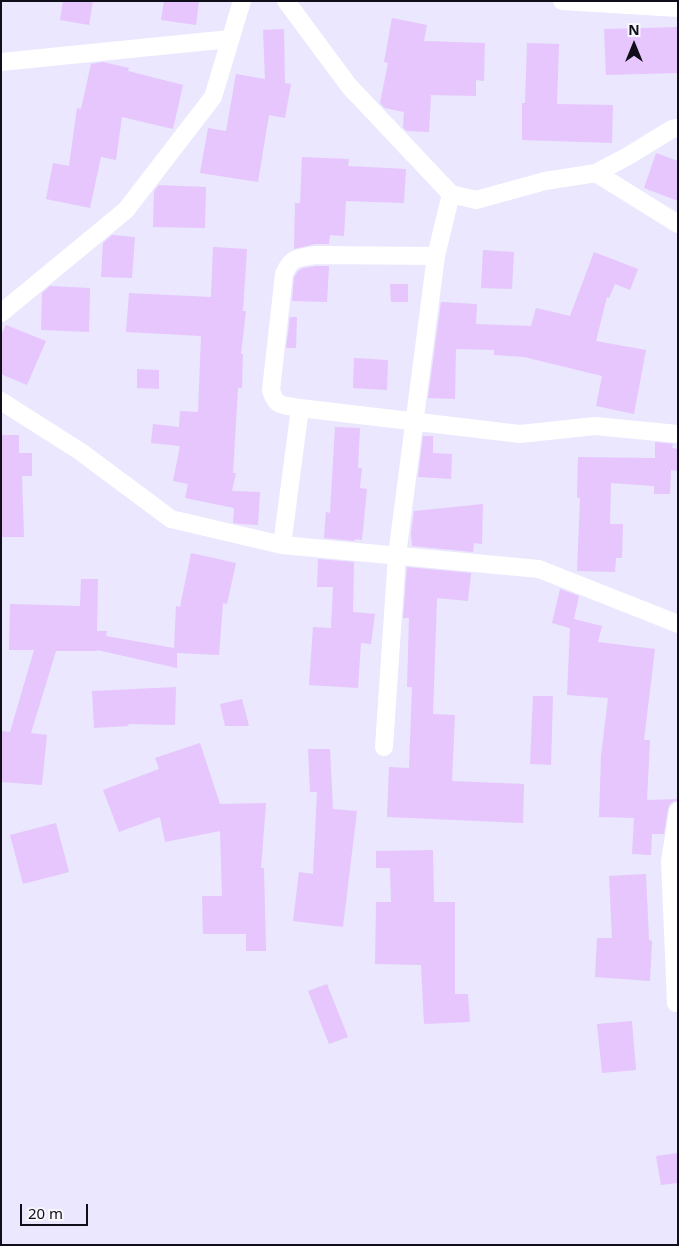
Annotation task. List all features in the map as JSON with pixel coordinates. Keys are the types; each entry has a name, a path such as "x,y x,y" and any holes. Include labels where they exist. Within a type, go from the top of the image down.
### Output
{"street":[{"path":"1,313 126,210 212,97 242,1"},
{"path":"286,1 349,86 451,194 476,200 545,180 596,173 672,129 678,128"},
{"path":"562,1 678,8"},
{"path":"1,62 230,39"},
{"path":"596,173 678,224"},
{"path":"384,747 397,555 436,256 451,194"},
{"path":"436,256 316,255 296,258 288,264 284,274 271,390 274,400 280,405 300,408 520,434 595,426 678,434"},
{"path":"1,401 81,452 171,519 282,545 539,568 678,624"},
{"path":"282,545 300,408"},
{"path":"676,1003 670,861 678,811"}],"building":[{"path":"63,1 93,1 89,25 60,20"},
{"path":"164,1 199,1 196,25 161,20"},
{"path":"392,18 427,25 424,41 485,43 484,81 476,80 476,96 431,95 429,132 407,131 403,128 404,112 385,108 380,103 388,63 384,62"},
{"path":"678,27 678,73 606,75 604,29"},
{"path":"284,29 285,83 291,84 285,118 269,115 258,182 200,173 208,128 226,131 236,74 265,79 263,30"},
{"path":"527,43 559,44 557,104 613,105 612,143 522,140 522,103 525,103"},
{"path":"103,62 129,68 128,71 183,85 173,129 122,117 116,160 101,157 90,208 46,199 53,163 69,166 77,108 81,109 91,64"},
{"path":"656,153 678,161 678,201 644,188"},
{"path":"302,157 349,159 348,166 406,169 404,203 346,201 344,236 330,235 329,244 315,244 294,249 295,203 300,203"},
{"path":"159,185 206,187 205,228 153,227 154,191"},
{"path":"112,235 135,237 132,278 101,277 103,243"},
{"path":"213,247 247,249 243,311 246,311 241,354 243,354 242,388 238,388 233,473 236,473 232,491 260,492 258,525 233,523 234,508 185,498 188,484 173,481 180,446 151,443 153,424 179,427 180,411 198,412 201,336 126,332 129,293 211,297"},
{"path":"483,250 514,252 512,289 481,288"},
{"path":"594,252 638,269 630,290 615,284 609,298 607,297 596,341 646,350 634,414 596,406 602,376 524,357 494,355 494,350 456,349 455,399 428,398 441,302 477,304 476,324 531,326 536,308 570,316"},
{"path":"329,266 327,302 292,301 294,277 298,271 303,268"},
{"path":"390,284 408,284 408,302 391,302"},
{"path":"50,286 90,288 89,332 41,330 42,293"},
{"path":"290,317 297,317 296,348 286,348"},
{"path":"6,325 46,341 27,385 1,374 1,335"},
{"path":"354,358 388,360 387,390 353,388"},
{"path":"137,369 159,370 159,389 137,388"},
{"path":"335,427 360,428 358,468 362,468 360,488 367,489 362,540 324,538 326,512 330,513"},
{"path":"1,435 19,435 19,453 32,453 32,476 22,476 24,537 1,537"},
{"path":"423,436 433,436 433,453 452,454 451,479 418,477"},
{"path":"655,442 673,444 672,448 678,449 678,471 671,470 670,494 654,494 654,486 611,483 610,524 623,524 622,558 616,558 615,572 577,571 580,498 577,498 578,457 655,458"},
{"path":"483,504 482,544 474,543 473,552 412,546 411,533 414,511"},
{"path":"191,553 236,563 227,604 223,603 219,655 177,653 177,668 97,650 56,651 31,733 47,735 42,785 1,782 1,731 10,732 34,650 9,650 10,604 80,606 81,579 98,579 97,631 107,631 106,636 174,648 176,606 180,607"},
{"path":"318,559 354,562 353,612 375,614 371,644 361,643 358,688 309,685 313,627 331,628 333,587 317,587"},
{"path":"407,567 471,573 468,601 437,598 433,714 455,715 452,781 524,784 523,823 387,817 389,767 409,768 412,687 407,687 409,618 403,618"},
{"path":"560,589 579,596 574,619 602,626 598,642 655,649 644,740 650,740 647,800 678,799 678,801 670,804 664,834 652,834 651,855 632,854 634,818 599,817 601,756 608,698 567,695 570,628 552,623"},
{"path":"176,687 175,725 128,724 129,726 94,728 92,691"},
{"path":"533,696 553,696 551,765 530,764"},
{"path":"242,699 249,726 225,726 220,704"},
{"path":"200,743 220,804 266,803 261,868 264,868 266,951 246,951 246,934 203,934 202,896 222,896 220,831 165,842 160,817 119,832 103,790 159,769 155,758"},
{"path":"308,749 330,749 333,809 357,811 343,927 293,921 299,872 313,874 317,792 310,792"},
{"path":"56,823 69,872 23,884 10,835"},
{"path":"433,850 434,902 455,902 455,994 468,994 470,1022 424,1024 421,965 375,964 376,902 391,902 390,868 376,868 376,851"},
{"path":"646,874 649,940 652,941 650,981 595,977 597,938 612,938 609,876"},
{"path":"327,984 348,1037 329,1044 308,991"},
{"path":"632,1021 636,1070 602,1073 597,1024"},
{"path":"678,1153 678,1183 661,1185 656,1156"}]}
